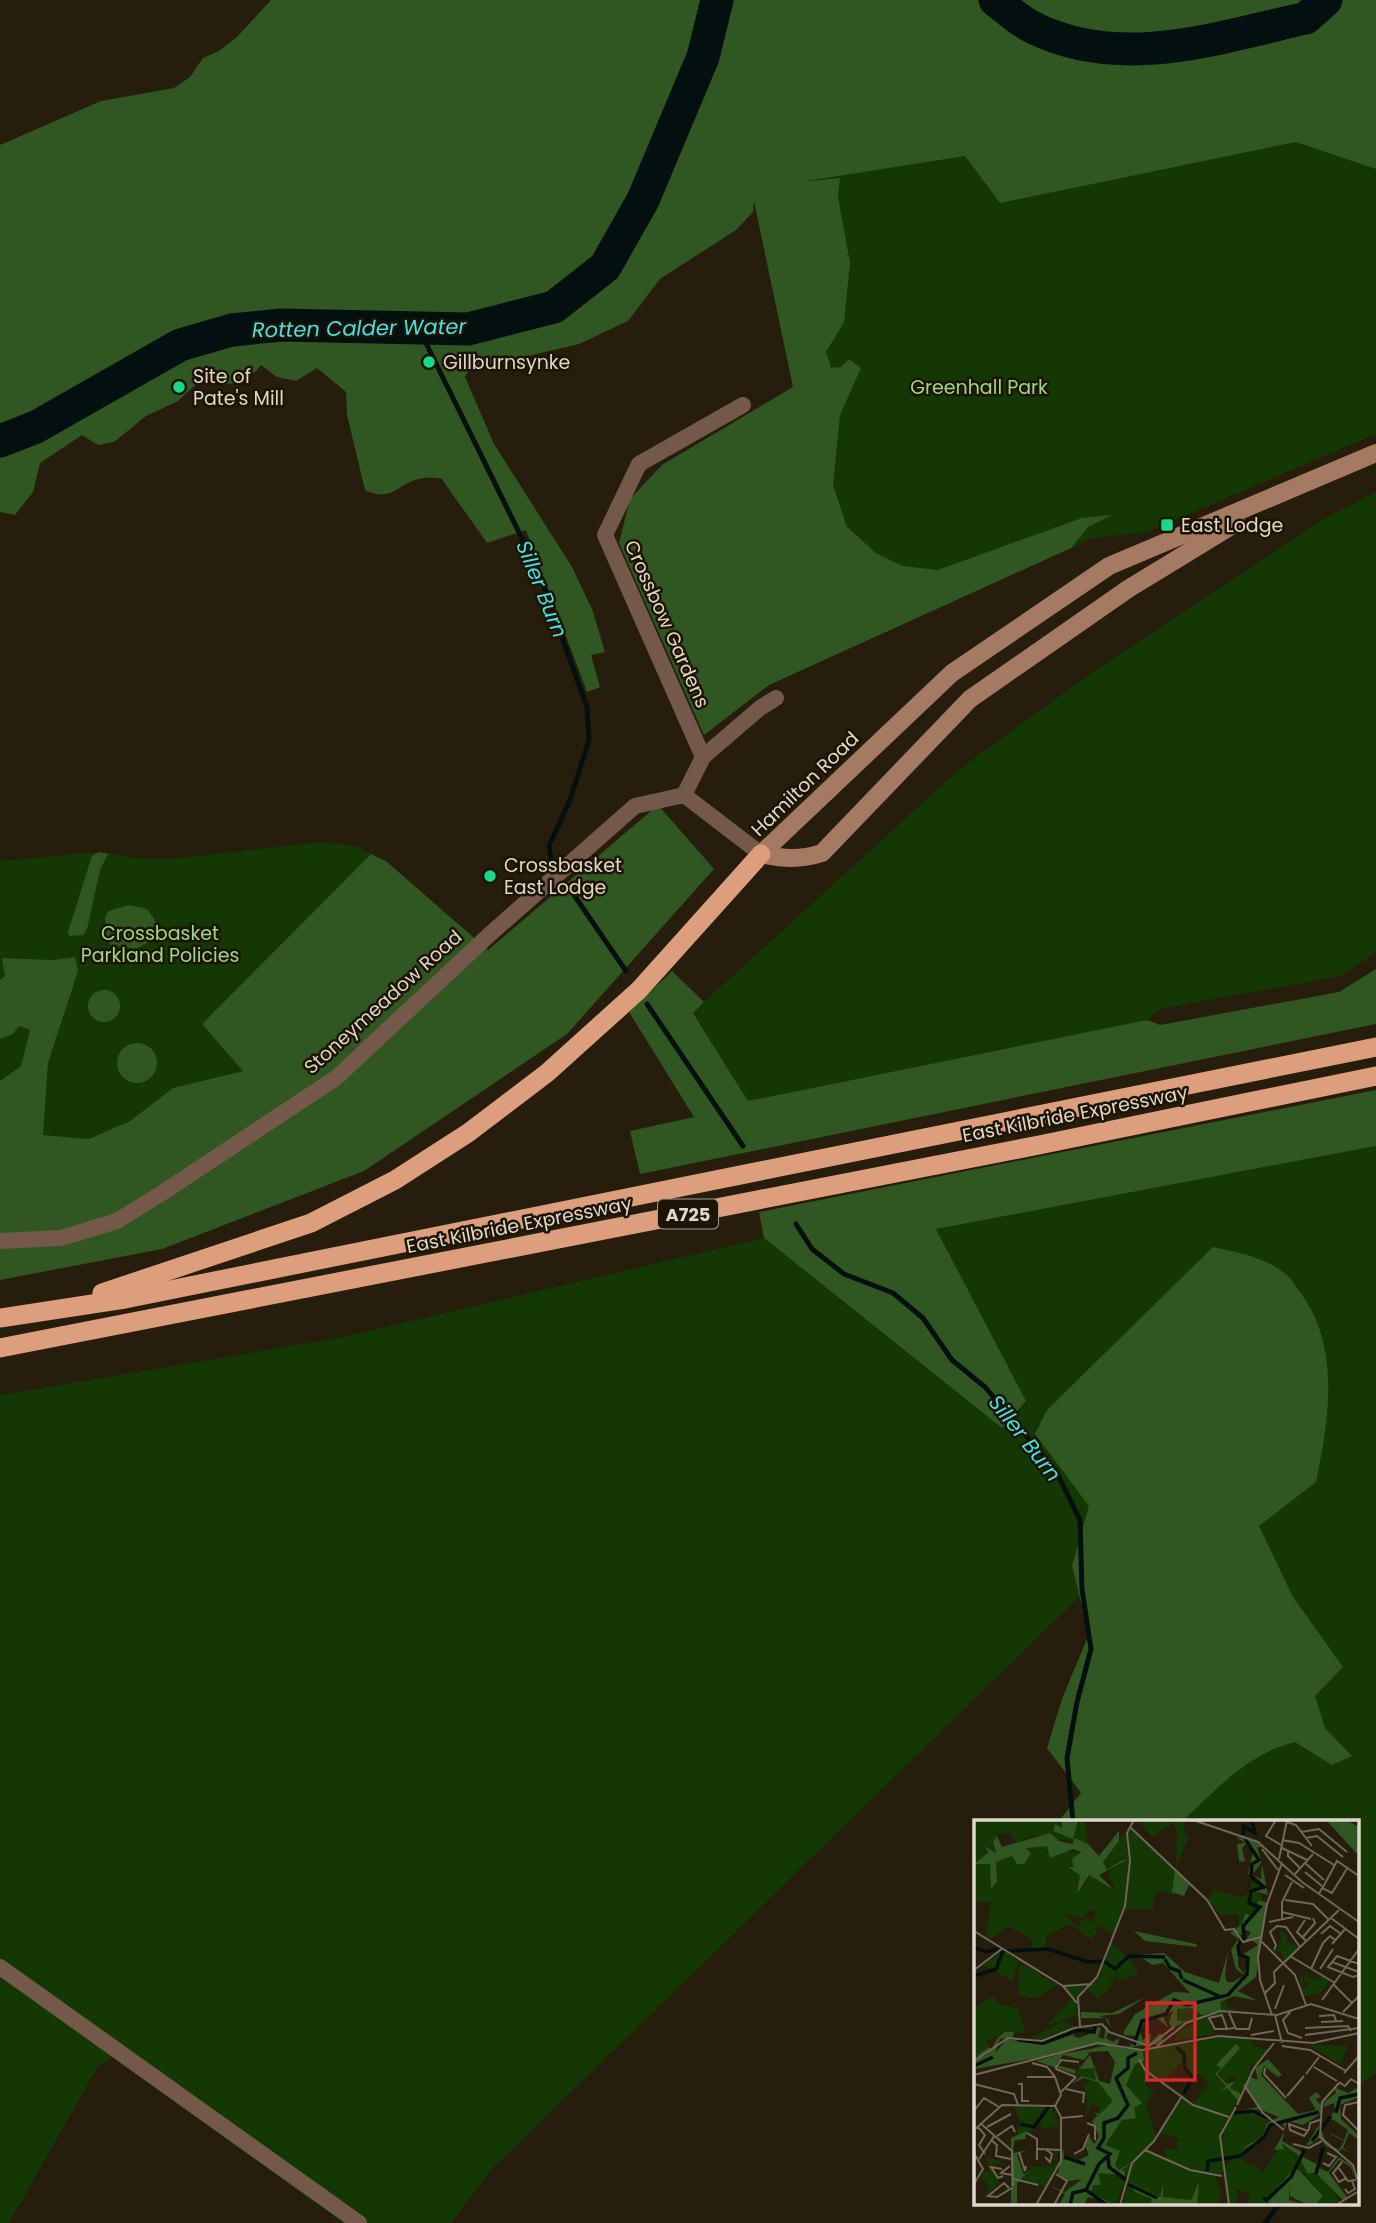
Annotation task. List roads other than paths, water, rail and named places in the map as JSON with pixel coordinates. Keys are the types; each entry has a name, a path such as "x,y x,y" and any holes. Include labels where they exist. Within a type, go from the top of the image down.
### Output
{"highway":[{"path":"41,1312 311,1223 395,1180 468,1133 547,1073 639,990 761,854"},
{"name":"East Kilbride Expressway","path":"0,1318 139,1296 1376,1047"},
{"name":"East Kilbride Expressway","path":"0,1348 848,1183 1376,1076"}],"main road":[{"name":"Hamilton Road","path":"761,854 952,673 1109,566 1285,494 1376,453"},
{"name":"Hamilton Road","path":"761,854 782,859 804,859 822,853 970,699 1128,589 1285,494"}],"street":[{"name":"Crossbow Gardens","path":"704,757 605,535 639,464 743,405"},
{"path":"761,854 684,795 704,757 760,708 776,698"},
{"name":"Stoneymeadow Road","path":"0,1241 61,1238 117,1221 174,1185 336,1078 489,935 635,806 684,795"},
{"path":"0,1968 359,2223"}],"waterway":[{"name":"Rotten Calder Water","path":"0,441 36,427 180,345 232,330 281,325 468,329 554,307 605,267 643,200 703,57 717,0"},
{"name":"Rotten Calder Water","path":"995,0 1029,25 1067,41 1135,49 1204,41 1306,18 1326,0"},
{"name":"Siller Burn","path":"419,329 539,573 587,707 589,740 570,800 549,846 551,860"},
{"name":"Siller Burn","path":"574,895 626,971"},
{"name":"Siller Burn","path":"647,1004 743,1146"},
{"name":"Siller Burn","path":"796,1224 812,1249 844,1274 893,1293 923,1318 952,1360 985,1387 1056,1471 1080,1520 1082,1589 1091,1649 1077,1702 1067,1758 1073,1820"},
{"name":"Siller Burn","path":"1265,2223 1278,2206"}],"place":[{"name":"Gillburnsynke","path":"429,362"},
{"name":"Site of Pate's Mill","path":"179,387"},
{"name":"East Lodge","path":"1167,525"},
{"name":"Crossbasket East Lodge","path":"490,876"}],"park label":[{"name":"Greenhall Park","path":"979,387"},
{"name":"Crossbasket Parkland Policies","path":"160,944"}]}
